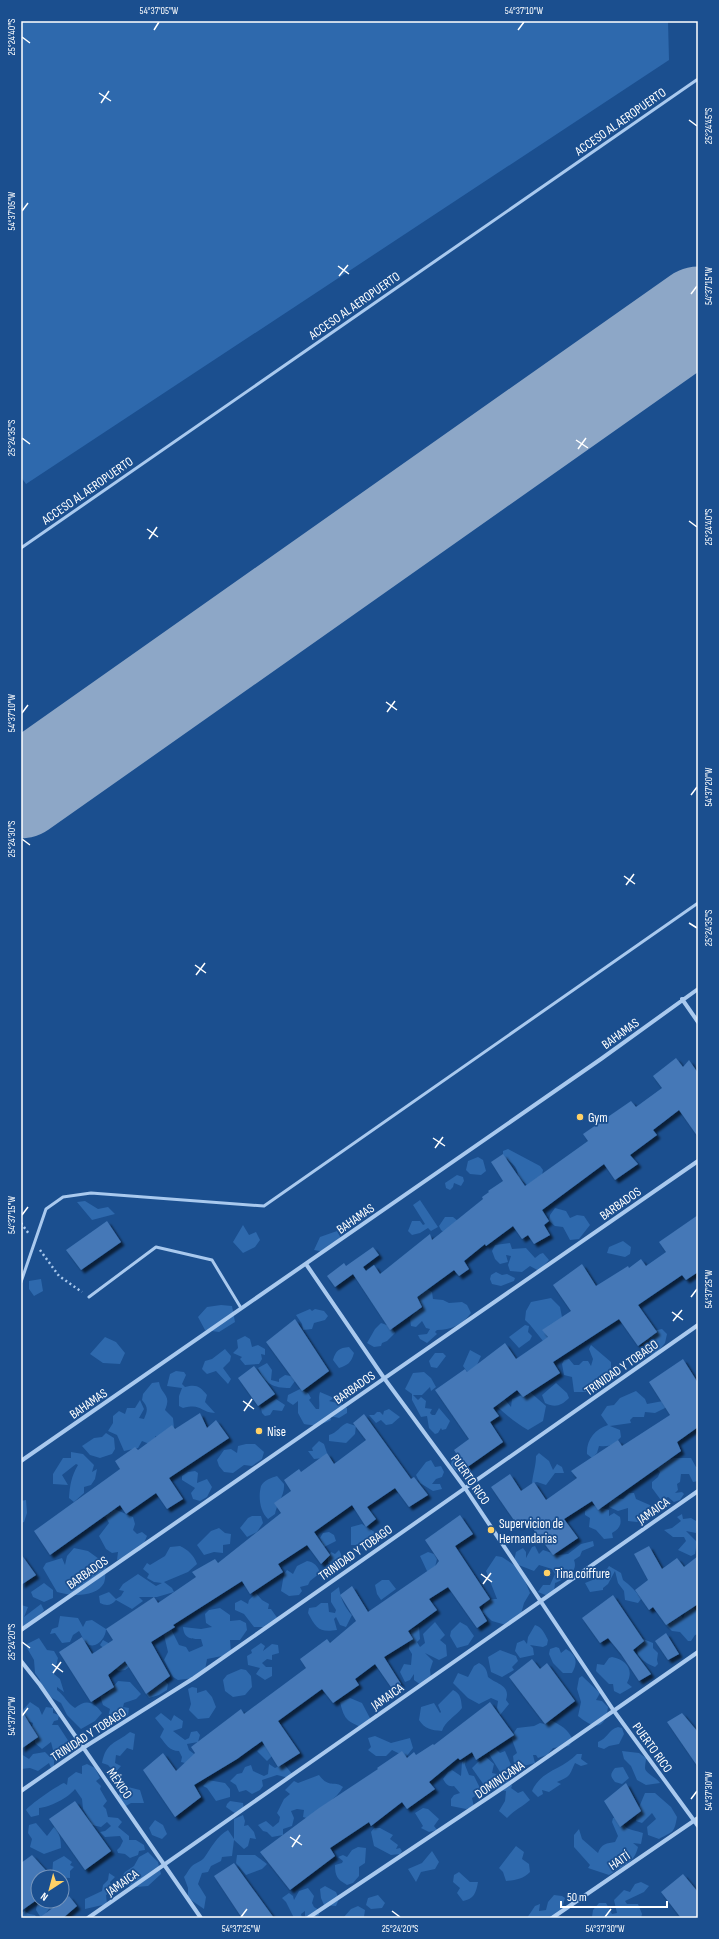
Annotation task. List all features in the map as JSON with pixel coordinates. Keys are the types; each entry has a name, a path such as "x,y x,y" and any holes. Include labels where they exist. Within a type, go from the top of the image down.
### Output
{"street":[{"name":"BAHAMAS","path":"21,1461 601,1059 682,999 698,989"},
{"path":"682,999 698,1022"},
{"name":"BARBADOS","path":"21,1630 698,1161"},
{"name":"PUERTO RICO","path":"306,1264 384,1378 466,1488 614,1711 696,1819 698,1826"},
{"name":"TRINIDAD Y TOBAGO","path":"21,1791 83,1748 194,1678 698,1325"},
{"name":"JAMAICA","path":"88,1918 698,1491"},
{"name":"DOMINICANA","path":"308,1918 507,1786 698,1652"},
{"name":"MÉXICO","path":"21,1661 40,1685 201,1918"},
{"name":"HAITÍ","path":"552,1918 696,1819"}],"lane":[{"name":"ACCESO AL AEROPUERTO","path":"21,548 698,79"},
{"path":"21,1282 46,1209 63,1197 91,1193 264,1206 698,903"},
{"path":"90,1297 156,1247 212,1260 241,1308"}],"path":[{"path":"21,1223 59,1276 90,1297"}],"shaded area":[{"path":"21,21 668,21 669,60 26,484 21,477"},
{"path":"508,1149 540,1166 543,1170 542,1175 527,1185 518,1177 517,1170 514,1165 503,1157 503,1151"},
{"path":"478,1157 483,1160 486,1171 481,1175 470,1174 466,1170 468,1161"},
{"path":"457,1175 463,1177 464,1181 461,1186 454,1183 450,1190 446,1188 445,1183"},
{"path":"420,1200 438,1227 431,1231 428,1228 420,1233 412,1235 408,1231 412,1221 420,1221 423,1225 425,1224 413,1205"},
{"path":"85,1201 98,1209 108,1207 115,1214 92,1220 77,1202"},
{"path":"555,1208 566,1211 570,1218 577,1215 584,1216 590,1225 579,1239 570,1240 563,1227 555,1226 549,1221 550,1215"},
{"path":"445,1217 453,1217 458,1221 445,1233 439,1226"},
{"path":"243,1225 249,1235 256,1232 260,1240 255,1247 243,1253 233,1242"},
{"path":"337,1231 342,1240 325,1252 314,1250 320,1237"},
{"path":"623,1241 631,1247 630,1254 625,1257 607,1253 609,1247"},
{"path":"510,1243 512,1249 526,1248 535,1258 543,1253 549,1260 539,1271 530,1266 522,1272 510,1271 508,1265 511,1256 506,1255 508,1262 500,1264 495,1259 492,1251 495,1245"},
{"path":"496,1272 502,1275 507,1274 515,1278 514,1281 501,1286 492,1284 490,1279 491,1275"},
{"path":"41,1279 43,1291 34,1296 29,1289 29,1281"},
{"path":"427,1289 432,1292 433,1299 443,1300 449,1303 462,1302 467,1305 471,1313 464,1321 456,1326 437,1330 435,1332 437,1334 427,1343 420,1339 418,1335 427,1334 430,1329 426,1328 422,1321 416,1327 411,1326 410,1319 416,1311 423,1308 416,1295"},
{"path":"551,1298 560,1307 563,1322 545,1333 549,1339 543,1341 525,1320 526,1311 531,1302"},
{"path":"221,1305 232,1306 235,1322 219,1332 205,1330 198,1317 207,1307"},
{"path":"310,1309 312,1311 315,1309 324,1311 328,1316 325,1320 314,1323 312,1329 303,1330 302,1324 296,1315"},
{"path":"381,1323 388,1325 395,1333 387,1341 382,1343 381,1346 374,1347 367,1343 375,1329"},
{"path":"525,1325 529,1326 528,1332 532,1336 530,1340 519,1348 509,1337"},
{"path":"662,1329 667,1334 665,1343 655,1355 646,1354 642,1349 642,1345 653,1331"},
{"path":"245,1336 250,1339 252,1347 258,1345 265,1349 265,1355 261,1354 262,1359 259,1364 245,1365 240,1359 242,1357 233,1353 238,1348 237,1340"},
{"path":"105,1337 116,1342 125,1353 120,1364 103,1363 90,1354"},
{"path":"591,1345 611,1362 611,1368 617,1370 617,1375 607,1382 599,1382 599,1388 593,1392 574,1392 572,1377 564,1375 562,1364 564,1360 569,1359 574,1365 579,1365 583,1361 588,1361 591,1366 593,1359 589,1349"},
{"path":"349,1347 354,1353 352,1359 347,1365 339,1368 333,1360 335,1354 340,1349"},
{"path":"225,1349 231,1356 230,1361 223,1368 231,1379 228,1384 216,1371 207,1374 202,1369 205,1361 212,1359"},
{"path":"470,1350 481,1356 477,1365 511,1407 512,1399 530,1392 546,1406 543,1421 528,1430 501,1410 476,1384 463,1366"},
{"path":"435,1353 443,1353 446,1356 437,1368 431,1367 429,1361"},
{"path":"267,1363 272,1370 271,1380 279,1382 279,1379 285,1375 291,1376 295,1381 290,1388 274,1386 264,1378 258,1368"},
{"path":"176,1371 184,1372 186,1375 182,1384 185,1387 195,1386 200,1388 207,1395 205,1402 215,1413 197,1407 183,1408 179,1406 179,1396 182,1388 167,1386 170,1374"},
{"path":"424,1372 431,1378 436,1387 431,1391 430,1387 422,1395 413,1395 418,1400 421,1397 426,1401 425,1408 432,1409 430,1413 432,1415 435,1415 439,1408 450,1421 446,1429 442,1430 441,1428 438,1433 435,1434 429,1428 427,1416 421,1417 412,1400 412,1394 405,1389 413,1373"},
{"path":"159,1382 167,1398 165,1410 173,1418 174,1428 162,1439 155,1436 156,1440 152,1445 142,1441 138,1448 124,1451 117,1435 108,1431 113,1423 113,1416 119,1411 125,1414 127,1408 135,1408 140,1400 144,1409 139,1418 144,1419 147,1409 142,1400 143,1394 152,1383"},
{"path":"556,1383 567,1393 569,1398 563,1403 555,1406 545,1403 542,1395"},
{"path":"300,1389 308,1393 311,1398 309,1400 316,1409 319,1409 320,1392 334,1398 329,1401 341,1404 347,1408 347,1413 339,1418 330,1416 331,1420 321,1424 304,1424 298,1413 298,1401 293,1405 287,1401 288,1395"},
{"path":"636,1391 645,1399 647,1404 663,1401 667,1407 655,1413 645,1412 644,1417 633,1417 630,1420 631,1423 610,1426 620,1430 621,1437 612,1445 599,1446 597,1453 592,1458 587,1454 588,1444 595,1432 608,1425 601,1415 607,1406 614,1405 620,1398"},
{"path":"276,1399 285,1405 282,1411 273,1410 270,1415 265,1416 262,1413 261,1408"},
{"path":"389,1409 400,1417 392,1424 386,1425 381,1420 376,1423 369,1415 374,1415 377,1412 380,1412 383,1415 384,1411"},
{"path":"347,1423 356,1426 355,1434 346,1443 329,1441 329,1435"},
{"path":"106,1433 114,1438 115,1449 112,1454 100,1458 90,1455 82,1446 94,1438 102,1437"},
{"path":"319,1441 324,1444 327,1453 324,1458 314,1459 308,1451 313,1451 312,1448"},
{"path":"255,1444 264,1452 262,1459 252,1466 244,1465 233,1473 224,1472 219,1466 217,1460 224,1450 231,1449 237,1453 238,1446"},
{"path":"71,1452 83,1454 94,1465 92,1472 97,1469 95,1479 91,1485 84,1487 84,1493 74,1502 69,1498 72,1477 78,1465 76,1464 62,1475 68,1485 53,1484 53,1474 63,1458 71,1458"},
{"path":"539,1453 549,1461 553,1470 557,1464 562,1467 564,1473 555,1473 546,1485 537,1482 532,1483 536,1456"},
{"path":"453,1456 469,1471 467,1474 459,1473 454,1469 451,1464"},
{"path":"674,1458 691,1458 696,1467 698,1467 698,1481 693,1482 689,1474 681,1474 680,1482 677,1484 678,1490 675,1493 682,1492 684,1494 680,1500 674,1502 668,1497 666,1498 671,1502 671,1506 666,1507 652,1488 652,1482 658,1477 660,1472 656,1468 663,1461"},
{"path":"431,1460 435,1467 441,1466 444,1472 442,1477 436,1479 432,1484 440,1484 442,1489 433,1491 420,1483 416,1475 426,1462"},
{"path":"195,1471 198,1473 197,1483 207,1479 212,1487 207,1497 200,1501 193,1499 191,1493 195,1488 182,1480 182,1476 188,1472"},
{"path":"277,1476 284,1484 284,1488 275,1514 268,1519 265,1516 260,1504 261,1486 270,1478"},
{"path":"629,1493 634,1493 636,1499 652,1506 654,1515 637,1522 628,1521 628,1508 618,1511 609,1507 610,1502 616,1498 623,1499"},
{"path":"26,1500 27,1513 24,1522 21,1523 21,1501"},
{"path":"592,1505 609,1510 609,1516 614,1513 620,1517 620,1525 612,1533 613,1538 604,1539 596,1530 589,1527 590,1518 585,1515 585,1511"},
{"path":"112,1508 133,1517 135,1524 133,1530 137,1534 142,1532 147,1536 141,1550 117,1560 118,1552 112,1553 106,1549 99,1536 109,1523 105,1516"},
{"path":"682,1514 683,1519 691,1518 696,1521 698,1519 696,1533 686,1531 697,1542 695,1554 691,1556 678,1550 686,1541 684,1537 673,1537 664,1530 672,1528 681,1521 677,1517"},
{"path":"252,1516 261,1516 263,1523 257,1532 247,1537 240,1528 248,1518"},
{"path":"362,1524 376,1533 374,1537 366,1544 351,1545 351,1527"},
{"path":"219,1528 225,1533 231,1534 230,1544 223,1545 223,1553 214,1552 204,1555 197,1545 211,1531"},
{"path":"329,1532 334,1535 336,1541 324,1547 320,1538 323,1533"},
{"path":"593,1541 594,1546 582,1551 580,1556 574,1560 575,1564 573,1571 555,1583 554,1592 548,1596 538,1592 543,1585 550,1585 555,1574 552,1569 539,1565 534,1571 516,1564 514,1561 516,1552 523,1548 526,1552 526,1558 532,1547 535,1546 539,1554 543,1550 558,1555 568,1554 581,1544"},
{"path":"180,1546 190,1553 197,1564 188,1572 164,1582 172,1588 174,1592 157,1597 139,1597 143,1601 132,1609 116,1600 108,1605 100,1603 99,1596 109,1592 116,1599 121,1596 124,1591 119,1590 123,1584 138,1574 156,1586 162,1583 154,1582 147,1578 149,1574 143,1569 147,1563 150,1565 165,1556 170,1547"},
{"path":"74,1548 88,1551 106,1564 104,1583 95,1591 82,1595 57,1592 43,1568 46,1563 62,1558 65,1565 67,1556"},
{"path":"339,1550 341,1554 341,1561 328,1563 328,1557 331,1552 335,1554"},
{"path":"428,1552 434,1554 437,1559 434,1571 427,1571 420,1556"},
{"path":"496,1556 502,1557 520,1569 530,1593 524,1603 521,1614 506,1625 492,1621 482,1612 488,1600 497,1599 486,1571"},
{"path":"307,1561 312,1562 318,1568 320,1573 310,1581 308,1585 300,1587 302,1591 299,1595 289,1596 281,1591 284,1574 287,1570 293,1574 297,1566"},
{"path":"609,1566 621,1573 623,1580 637,1593 641,1599 638,1603 625,1600 624,1591 618,1583 615,1571 603,1590 590,1592 585,1583 595,1579"},
{"path":"382,1580 389,1580 396,1589 381,1600 377,1594 375,1585"},
{"path":"44,1583 53,1590 53,1598 44,1602 33,1597 31,1592"},
{"path":"339,1587 343,1602 352,1615 346,1627 340,1625 336,1617 334,1619 337,1630 322,1630 316,1626 308,1613 309,1608 316,1607 321,1603 328,1603 329,1612 335,1613 336,1610 331,1602 331,1593"},
{"path":"256,1593 262,1600 269,1604 268,1609 271,1609 278,1619 266,1627 254,1627 244,1614 235,1610 235,1603 241,1600 248,1604 249,1600"},
{"path":"689,1603 698,1612 698,1634 695,1635 691,1641 688,1641 680,1632 672,1631 666,1625 678,1612 683,1618"},
{"path":"41,1604 44,1610 35,1620 21,1628 21,1605 28,1607 24,1617"},
{"path":"220,1608 230,1615 230,1621 240,1620 246,1623 247,1630 240,1640 230,1640 231,1652 227,1655 207,1659 205,1670 194,1678 178,1680 173,1677 164,1660 168,1652 164,1635 171,1629 179,1645 186,1647 189,1652 203,1646 201,1639 189,1638 186,1636 183,1627 201,1629 212,1627 206,1623 205,1614 209,1610"},
{"path":"60,1616 78,1618 83,1627 86,1621 92,1620 106,1629 106,1633 102,1640 96,1645 89,1645 85,1642 79,1631 73,1635 70,1642 62,1643 55,1633 50,1634 52,1629 58,1627"},
{"path":"435,1622 445,1635 440,1640 446,1645 447,1656 439,1660 425,1653 433,1661 430,1670 431,1678 421,1685 414,1680 414,1674 410,1680 405,1682 400,1672 404,1664 411,1665 412,1654 409,1649 411,1629 419,1627 420,1639 417,1642 420,1647 425,1643 423,1634"},
{"path":"460,1622 467,1626 474,1636 468,1645 457,1648 450,1636 451,1631"},
{"path":"535,1625 540,1627 544,1633 548,1640 547,1645 543,1647 530,1645 533,1648 534,1655 520,1658 515,1651 517,1643 524,1640 527,1644 528,1637"},
{"path":"39,1638 47,1650 54,1651 58,1658 54,1674 60,1679 64,1692 57,1687 57,1690 75,1708 86,1702 96,1706 102,1713 95,1721 81,1729 67,1715 61,1703 52,1698 40,1685 40,1680 35,1673 34,1660 27,1648 27,1644"},
{"path":"643,1639 653,1643 653,1648 658,1653 658,1664 655,1667 642,1659 637,1652 637,1648"},
{"path":"103,1640 112,1645 129,1660 129,1667 125,1670 118,1671 111,1660 110,1654 100,1645"},
{"path":"261,1643 265,1646 263,1651 272,1644 278,1645 279,1653 272,1655 272,1660 267,1659 262,1663 266,1667 272,1667 272,1676 265,1680 256,1674 260,1668 248,1665 247,1656 252,1653 251,1650"},
{"path":"556,1647 559,1648 561,1653 566,1649 570,1651 574,1657 576,1663 572,1673 563,1673 553,1663 549,1654 550,1649"},
{"path":"500,1650 516,1656 518,1661 512,1667 514,1670 502,1677 491,1672 488,1657"},
{"path":"612,1657 622,1660 628,1666 630,1674 627,1683 632,1687 620,1694 614,1691 613,1684 609,1684 596,1671 597,1664 604,1665 609,1658"},
{"path":"479,1663 485,1668 488,1677 505,1688 507,1695 506,1700 509,1704 500,1715 497,1708 498,1701 491,1698 479,1704 468,1698 453,1683 458,1673 468,1677 474,1666"},
{"path":"241,1669 246,1670 251,1676 252,1687 245,1695 233,1697 225,1691 223,1680 227,1675"},
{"path":"582,1676 600,1693 596,1700 602,1701 608,1707 607,1715 601,1724 594,1725 578,1716 581,1702 577,1689 579,1678"},
{"path":"164,1680 168,1684 167,1690 159,1695 149,1698 146,1694"},
{"path":"118,1681 130,1682 141,1694 136,1699 124,1703 123,1707 129,1708 128,1715 107,1721 110,1709 103,1705 100,1696 107,1694"},
{"path":"192,1687 197,1688 197,1693 206,1690 212,1697 216,1707 209,1718 198,1719 189,1710 191,1704 188,1689"},
{"path":"453,1690 458,1693 460,1697 462,1708 445,1724 442,1731 426,1727 419,1720 421,1707 434,1703 440,1713 441,1712 438,1705"},
{"path":"350,1698 362,1703 371,1720 361,1727 349,1721 344,1715 340,1702"},
{"path":"30,1702 39,1708 42,1715 46,1707 53,1708 53,1713 59,1715 58,1720 54,1721 52,1725 58,1725 69,1742 63,1750 58,1752 53,1750 51,1742 42,1749 35,1743 35,1733 32,1727 33,1723 21,1718 22,1711"},
{"path":"161,1713 171,1721 174,1715 183,1721 182,1728 173,1731 185,1740 189,1738 191,1732 197,1731 200,1735 198,1742 187,1744 189,1750 198,1757 189,1764 181,1762 182,1757 179,1751 170,1748 160,1737 164,1729 155,1718"},
{"path":"550,1720 561,1726 569,1733 573,1740 569,1746 553,1748 547,1755 538,1758 536,1755 533,1755 535,1763 524,1766 514,1764 513,1756 517,1753 511,1737 517,1728 534,1726 540,1723 545,1724"},
{"path":"618,1727 622,1728 624,1734 619,1744 609,1746 604,1749 598,1747 598,1742"},
{"path":"130,1732 135,1734 133,1750 127,1748 120,1756 116,1755 115,1763 121,1766 115,1773 108,1765 102,1763 104,1756 112,1744"},
{"path":"375,1736 391,1743 410,1738 413,1748 406,1757 392,1750 386,1756 376,1756 368,1750 371,1747 368,1738"},
{"path":"267,1740 274,1754 267,1761 257,1751"},
{"path":"496,1749 500,1753 505,1751 512,1767 500,1772 489,1754"},
{"path":"622,1751 639,1753 646,1758 646,1770 660,1783 646,1785 637,1780 631,1766 624,1759"},
{"path":"45,1752 50,1757 51,1753 57,1756 54,1761 54,1767 51,1768 49,1763 38,1771 30,1768 21,1769 21,1754 29,1759 33,1754"},
{"path":"577,1754 582,1754 581,1759 588,1764 581,1766 575,1763 569,1775 557,1782 561,1784 549,1792 542,1790 543,1794 538,1797 532,1791 536,1784 546,1774 565,1764"},
{"path":"486,1757 494,1764 492,1773 507,1776 512,1786 511,1788 518,1793 523,1791 530,1800 507,1818 499,1811 505,1801 506,1791 486,1788 472,1768"},
{"path":"466,1759 465,1765 469,1775 474,1776 482,1792 472,1798 474,1807 466,1809 451,1806 451,1799 454,1795 460,1793 454,1786 447,1785 443,1779 448,1772 452,1770 461,1776 462,1762"},
{"path":"87,1764 95,1768 100,1778 96,1781 101,1786 100,1789 107,1801 103,1806 106,1809 108,1817 118,1818 122,1822 118,1827 129,1836 129,1840 136,1840 144,1845 145,1850 139,1851 138,1855 130,1858 125,1854 118,1853 117,1850 123,1841 120,1836 105,1837 100,1832 105,1831 111,1826 107,1822 101,1827 92,1825 83,1809 82,1799 75,1789 68,1796 58,1802 39,1808 39,1815 31,1817 26,1810 37,1800 64,1783 67,1785 68,1778 76,1772 82,1774 82,1766"},
{"path":"269,1764 275,1768 284,1764 293,1775 289,1778 277,1775 262,1780 263,1786 260,1790 252,1794 246,1790 239,1792 236,1785 230,1781 237,1774 242,1773 245,1767 251,1765 253,1771 264,1776 268,1774"},
{"path":"623,1767 629,1778 622,1784 615,1782 611,1775 615,1768"},
{"path":"319,1775 326,1782 343,1787 337,1795 310,1819 303,1817 304,1810 297,1809 291,1811 294,1818 292,1826 283,1829 283,1835 272,1837 267,1832 263,1831 258,1825 266,1821 273,1827 279,1822 280,1817 277,1813 284,1799 290,1794 285,1790 294,1781 298,1783"},
{"path":"208,1780 225,1783 230,1789 230,1797 216,1801 207,1788 203,1786"},
{"path":"128,1787 140,1790 144,1803 131,1803 126,1806 118,1797 121,1790"},
{"path":"645,1793 655,1793 671,1807 677,1817 674,1829 659,1839 648,1835 647,1827 656,1819 652,1813 642,1823 636,1821 637,1812"},
{"path":"230,1801 243,1803 244,1810 236,1814 226,1807"},
{"path":"423,1808 428,1809 439,1819 434,1826 437,1830 429,1832 421,1828 423,1826 415,1813"},
{"path":"243,1815 245,1821 244,1826 248,1825 254,1832 256,1839 250,1838 248,1846 244,1849 234,1840 232,1856 222,1857 221,1861 211,1866 208,1872 202,1873 198,1884 206,1897 204,1909 188,1898 188,1888 184,1877 192,1866 204,1858 214,1842 224,1833 228,1830 234,1839 234,1819"},
{"path":"621,1815 626,1827 643,1833 641,1844 633,1843 638,1847 634,1857 627,1864 609,1875 588,1868 590,1865 574,1847 574,1835 579,1829 582,1839 598,1853 605,1844 615,1842 618,1836 612,1822 613,1818"},
{"path":"155,1820 163,1825 167,1834 162,1839 152,1835 149,1828"},
{"path":"36,1823 47,1836 54,1827 60,1837 61,1848 44,1854 30,1847 32,1839 28,1833 29,1825"},
{"path":"374,1828 380,1828 393,1835 390,1839 398,1845 396,1849 400,1848 402,1851 400,1854 391,1855 374,1846 371,1832"},
{"path":"516,1846 524,1852 522,1859 529,1864 530,1872 519,1879 506,1881 503,1872 499,1868"},
{"path":"358,1847 366,1848 365,1863 359,1867 359,1876 353,1883 347,1885 337,1877 335,1865 342,1863 343,1861 338,1857 343,1855 347,1857 352,1850"},
{"path":"432,1851 439,1862 435,1869 421,1872 416,1882 408,1869 422,1863"},
{"path":"148,1852 158,1862 161,1874 148,1886 136,1887 116,1884 125,1872 134,1866 139,1857"},
{"path":"237,1855 255,1855 267,1864 262,1869 246,1875 236,1863"},
{"path":"64,1856 72,1862 70,1865 74,1867 70,1871 70,1869 53,1869 53,1862"},
{"path":"459,1872 470,1882 478,1882 474,1895 470,1899 463,1901 457,1893 460,1888 453,1882 454,1875"},
{"path":"109,1873 115,1877 110,1882 113,1891 106,1895 107,1904 85,1909 85,1899 102,1891 103,1885 108,1880"},
{"path":"641,1882 649,1886 644,1892 625,1901 627,1904 638,1904 642,1914 641,1918 589,1918 592,1917 593,1910 599,1903 606,1903 612,1914 617,1913 614,1900 624,1890 630,1892 635,1884"},
{"path":"325,1886 336,1892 339,1899 336,1906 324,1905 321,1898 320,1889"},
{"path":"308,1888 314,1896 312,1903 314,1907 319,1910 319,1915 313,1918 305,1918 305,1911 301,1914 302,1918 294,1918 286,1902 282,1898 289,1893 293,1896 294,1900 299,1891"},
{"path":"378,1895 385,1903 382,1908 371,1909 366,1905 368,1898"},
{"path":"554,1895 565,1898 560,1915 554,1918 527,1918 535,1906 540,1904 539,1911 546,1910 548,1902"},
{"path":"358,1906 365,1910 364,1917 343,1918 351,1909"},
{"path":"49,1909 46,1913 50,1918 41,1918 36,1910"},
{"path":"25,1911 29,1914 35,1915 37,1918 21,1918 21,1913"}],"building":[{"path":"676,1058 683,1067 689,1060 698,1073 698,1137 679,1110 653,1130 657,1135 630,1155 638,1164 615,1180 604,1164 542,1210 549,1221 544,1225 550,1235 534,1244 528,1235 522,1239 513,1226 486,1246 485,1244 464,1261 469,1269 459,1276 454,1270 417,1297 422,1307 390,1330 353,1274 335,1287 327,1276 344,1263 346,1266 373,1247 379,1255 363,1267 366,1271 374,1265 380,1274 430,1234 432,1240 483,1199 482,1197 489,1192 488,1191 503,1181 491,1162 503,1154 525,1186 588,1141 583,1134 631,1101 636,1107 662,1088 653,1076"},
{"path":"698,1215 698,1272 686,1280 682,1275 638,1305 657,1332 638,1346 619,1319 553,1362 560,1373 523,1397 517,1390 493,1408 499,1416 490,1422 503,1442 466,1468 454,1450 469,1439 435,1390 465,1369 467,1372 505,1343 516,1359 548,1337 542,1330 571,1311 553,1285 582,1264 596,1286 628,1266 629,1268 641,1259 646,1266 666,1252 659,1242"},
{"path":"107,1221 121,1242 81,1270 66,1250"},
{"path":"295,1319 329,1371 302,1391 266,1342"},
{"path":"683,1359 698,1383 698,1427 677,1442 681,1451 598,1510 592,1501 564,1519 578,1538 553,1555 527,1521 518,1526 491,1487 510,1474 521,1491 534,1482 546,1500 577,1478 571,1471 618,1440 622,1446 670,1415 649,1382"},
{"path":"254,1366 275,1394 258,1406 238,1378"},
{"path":"200,1413 207,1428 216,1420 229,1438 169,1478 183,1499 167,1509 156,1493 126,1514 120,1505 50,1555 34,1531 120,1469 115,1461 135,1447 138,1450 172,1425 175,1429"},
{"path":"364,1414 411,1479 414,1477 428,1495 409,1507 395,1488 367,1507 376,1519 366,1527 352,1505 314,1532 330,1555 321,1564 307,1545 278,1564 283,1572 250,1594 242,1581 173,1625 175,1627 151,1642 170,1676 146,1694 125,1661 108,1675 114,1687 91,1702 59,1652 82,1637 92,1654 113,1640 106,1629 154,1597 158,1603 196,1577 192,1572 215,1559 218,1563 281,1513 274,1503 291,1491 284,1480 299,1469 301,1472 327,1453 334,1464 366,1440 353,1423"},
{"path":"460,1515 473,1534 455,1546 490,1599 479,1607 487,1621 477,1628 448,1587 429,1599 437,1610 408,1631 413,1639 384,1657 401,1684 393,1690 375,1664 355,1679 359,1685 333,1703 322,1689 278,1721 300,1753 278,1767 262,1741 237,1759 194,1785 201,1797 175,1817 143,1770 163,1753 176,1771 195,1753 191,1747 241,1709 244,1714 306,1668 300,1659 327,1639 330,1643 356,1621 340,1595 352,1586 368,1612 436,1565 439,1561 425,1540"},
{"path":"649,1546 662,1569 677,1558 684,1567 698,1556 698,1604 666,1625 653,1607 649,1610 635,1590 648,1580 634,1554"},
{"path":"21,1554 36,1575 21,1585"},
{"path":"613,1595 644,1641 633,1650 651,1674 639,1681 608,1638 600,1643 582,1618"},
{"path":"666,1633 679,1654 668,1660 655,1641"},
{"path":"532,1659 540,1669 547,1663 575,1701 545,1724 509,1677"},
{"path":"490,1702 514,1735 476,1760 472,1752 460,1760 458,1758 429,1782 435,1789 407,1809 402,1802 371,1826 369,1822 330,1848 335,1856 290,1890 260,1852 319,1808 378,1769 377,1768 402,1751 407,1758 414,1752 416,1755 433,1744 434,1745"},
{"path":"21,1710 38,1737 21,1749"},
{"path":"682,1713 698,1732 698,1767 667,1722"},
{"path":"626,1783 641,1811 620,1827 604,1801"},
{"path":"75,1801 111,1851 85,1870 49,1819"},
{"path":"32,1855 45,1869 30,1869 30,1905 21,1911 21,1863"},
{"path":"234,1863 274,1918 242,1918 214,1876"},
{"path":"683,1874 698,1892 698,1918 681,1918 661,1892"},
{"path":"70,1897 77,1906 63,1918 39,1918 51,1909 70,1909"}],"runway":[{"path":"21,791 698,314"}],"place":[{"name":"Gym","path":"580,1117"},
{"name":"Nise","path":"259,1431"},
{"name":"Supervicion de Hernandarias","path":"491,1530"},
{"name":"Tina coiffure","path":"547,1573"}]}
